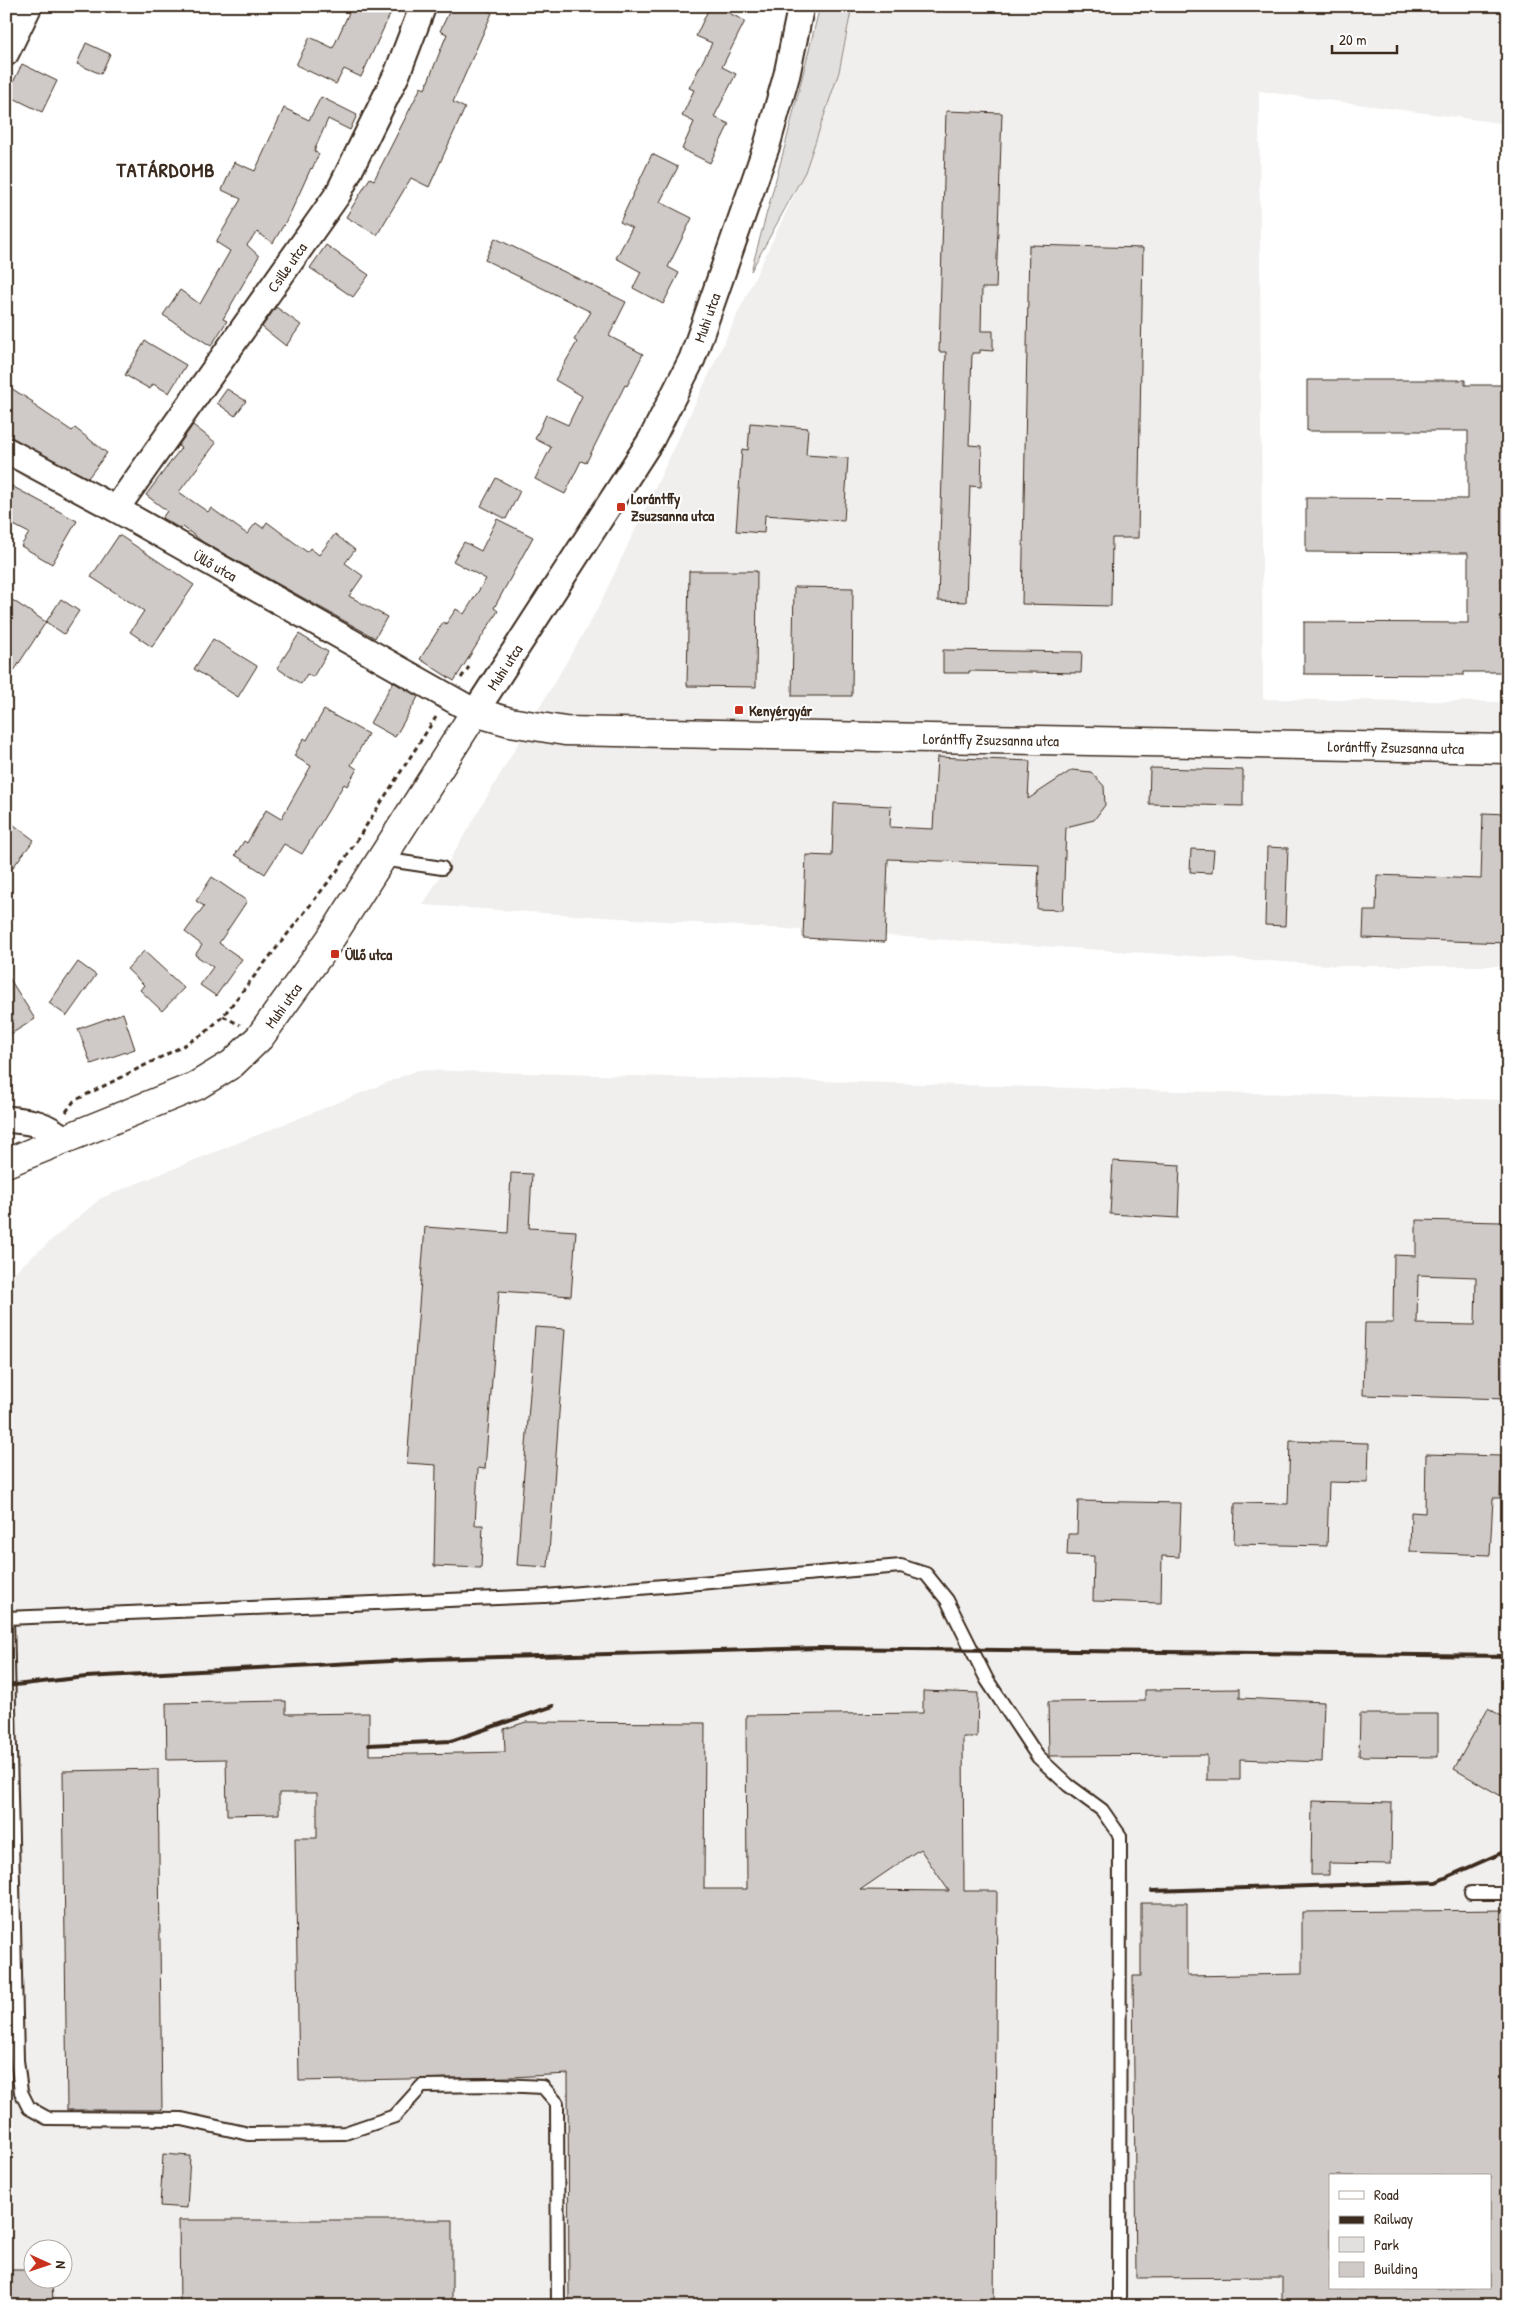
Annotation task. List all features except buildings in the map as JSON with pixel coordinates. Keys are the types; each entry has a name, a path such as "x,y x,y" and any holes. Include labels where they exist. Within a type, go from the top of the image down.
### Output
{"main road":[{"name":"Lorántffy Zsuzsanna utca","path":"475,712 510,722 565,731 1508,749"},
{"name":"Muhi utca","path":"6,1163 196,1086 232,1064 260,1037 329,941 475,712"}],"street":[{"path":"6,53 29,6"},
{"name":"Csille utca","path":"116,509 338,194 397,74 423,6"},
{"name":"Muhi utca","path":"475,712 651,440 692,359 766,145 787,74 801,6"},
{"name":"Üllő utca","path":"6,450 116,509 475,712"},
{"path":"6,1119 37,1123 48,1127 64,1139"}],"lane":[{"path":"382,859 442,868"},
{"path":"558,2306 556,2103 543,2087 500,2085 422,2086 394,2116 345,2133 249,2134 182,2119 47,2118 29,2108 21,2092 17,2060 6,1618 546,1596 902,1566 926,1574 947,1600 987,1680 1038,1757 1068,1785 1102,1810 1120,1836 1119,2306"},
{"path":"1471,1893 1508,1893"}],"path":[{"path":"64,1139 64,1117 68,1107 74,1101 181,1047 205,1032 223,1016 337,871 448,697"}],"shaded area":[{"path":"852,6 1508,6 1508,124 1259,91 1263,699 1508,702 1508,966 1342,966 423,905 597,610 805,172 839,72"},
{"path":"418,1070 1508,1100 1508,2306 6,2306 6,1279 101,1198"}],"green space":[{"path":"820,6 852,6 839,72 805,172 751,271 786,142"}],"railway":[{"path":"6,1686 86,1677 429,1659 820,1648 1508,1656"},
{"path":"369,1745 451,1741 553,1706"},
{"path":"1152,1891 1436,1882 1508,1850"}],"place":[{"name":"Lorántffy Zsuzsanna utca","path":"621,507"},
{"name":"Kenyérgyár","path":"739,710"},
{"name":"Üllő utca","path":"335,954"}],"district":[{"name":"TATÁRDOMB","path":"166,169"}]}
